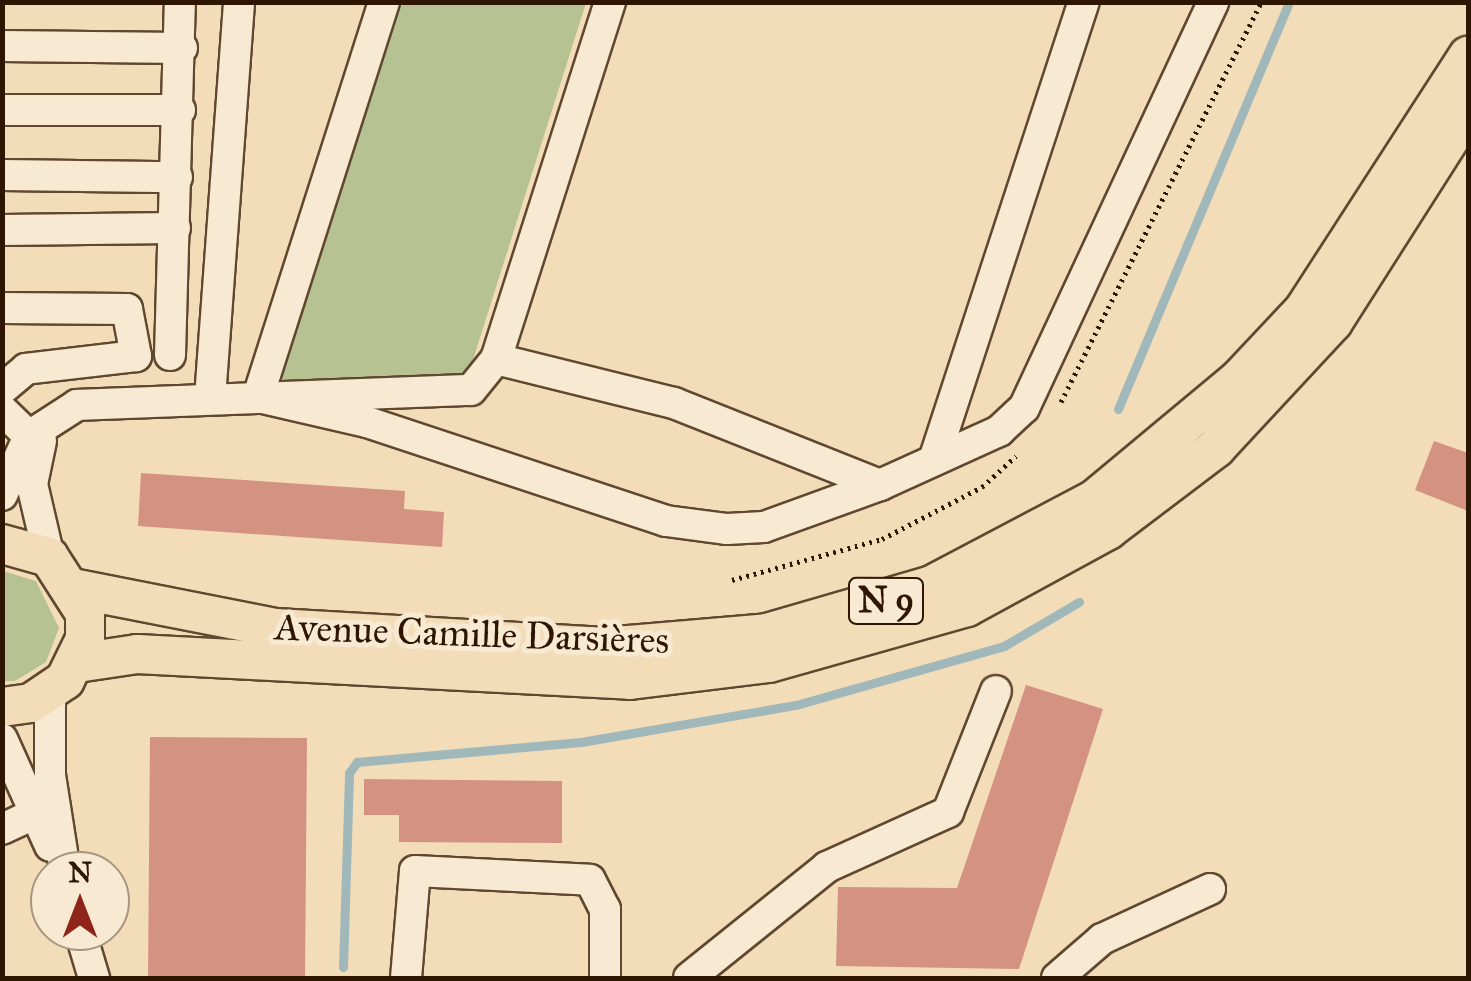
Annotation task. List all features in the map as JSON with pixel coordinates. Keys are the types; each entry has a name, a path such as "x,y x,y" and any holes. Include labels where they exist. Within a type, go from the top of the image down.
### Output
{"main road":[{"name":"Avenue Camille Darsières","path":"77,589 276,628 605,646 767,632 932,585 1095,500 1240,378 1303,310 1468,56"},
{"name":"Avenue Camille Darsières","path":"77,663 137,654 630,680 769,663 967,607 1108,530 1216,448 1333,322 1468,110"},
{"path":"2,544 49,558 77,589 85,639 77,663 50,693 2,707"}],"street":[{"path":"170,399 182,48 180,2"},
{"path":"210,398 239,2"},
{"path":"258,397 384,2"},
{"path":"2,494 28,436 77,405 471,390 496,359 610,2"},
{"path":"934,460 1084,2"},
{"path":"258,397 367,422 666,521 764,527 880,485 1000,431 1047,374 1213,2"},
{"path":"2,46 182,48"},
{"path":"2,110 180,110"},
{"path":"2,175 178,176"},
{"path":"2,230 175,228"},
{"path":"2,308 127,309 136,356"},
{"path":"2,389 26,369 170,355"},
{"path":"496,359 674,403 880,485"},
{"path":"2,410 28,436"},
{"path":"49,558 32,484 36,448 55,417"},
{"path":"688,978 827,867 948,812 996,691"},
{"path":"50,693 50,775 60,851"},
{"path":"2,739 54,851"},
{"path":"2,830 36,813"},
{"path":"406,978 415,871 590,880 605,909 605,978"},
{"path":"1057,978 1102,939 1210,889"},
{"path":"86,951 94,978"}],"green space":[{"path":"396,3 586,3 466,382 272,380"},
{"path":"3,571 36,581 59,628 46,662 15,681 3,681"}],"building":[{"path":"1434,441 1468,453 1468,511 1415,490"},
{"path":"141,473 405,491 404,509 444,512 442,547 138,526"},
{"path":"1026,685 1103,709 1019,969 836,966 838,887 957,888"},
{"path":"150,737 307,738 305,978 148,978"},
{"path":"364,779 562,781 562,843 399,842 399,815 364,815"}],"waterway":[{"path":"1118,409 1289,2"},
{"path":"343,967 349,773 357,762 581,742 796,705 1004,646 1079,602"}]}
